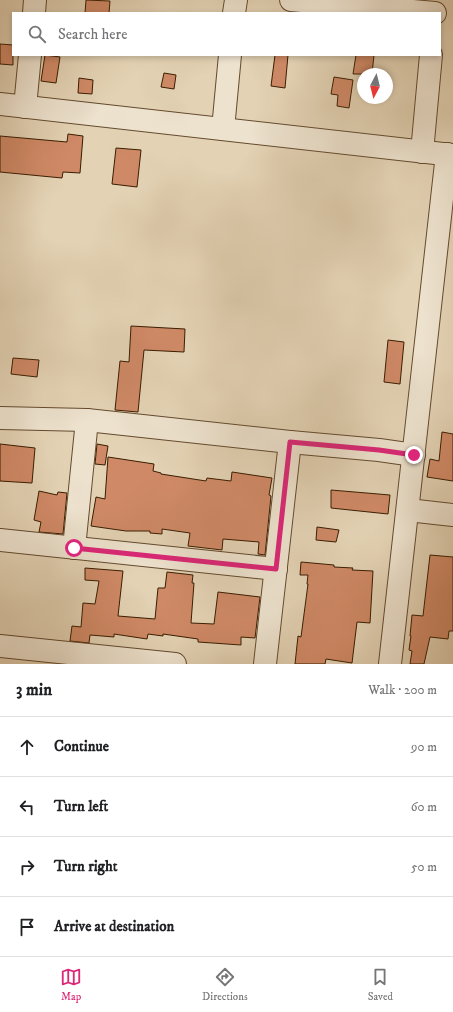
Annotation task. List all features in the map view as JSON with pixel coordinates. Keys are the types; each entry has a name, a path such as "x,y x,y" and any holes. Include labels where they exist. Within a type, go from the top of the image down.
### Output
{"street":[{"path":"34,12 35,0"},
{"path":"234,12 236,0"},
{"path":"435,12 437,0"},
{"path":"304,1 424,12"},
{"path":"25,107 30,56"},
{"path":"223,129 230,56"},
{"path":"422,152 431,56"},
{"path":"0,104 450,155 390,664"},
{"path":"0,418 88,420 379,450 414,455"},
{"path":"74,548 88,420"},
{"path":"265,664 290,442"},
{"path":"408,510 453,515"},
{"path":"0,540 276,569"},
{"path":"0,646 175,664"}],"building":[{"path":"86,0 110,1 109,12 85,12"},
{"path":"0,44 12,45 13,65 0,64"},
{"path":"45,56 60,57 56,83 41,81"},
{"path":"275,56 288,56 285,88 271,86"},
{"path":"356,56 374,56 373,68 357,68 357,74 353,74"},
{"path":"164,73 176,75 174,89 161,87"},
{"path":"334,77 353,80 349,108 337,106 338,95 331,94"},
{"path":"79,78 93,80 92,94 78,93"},
{"path":"68,134 83,136 80,173 63,172 62,178 0,172 0,136 67,142"},
{"path":"116,148 141,150 137,187 112,184"},
{"path":"131,326 185,329 184,352 144,350 138,412 115,410 120,361 129,362"},
{"path":"388,340 404,342 400,384 384,382"},
{"path":"13,358 39,360 37,377 11,374"},
{"path":"442,432 453,434 453,481 427,477 430,459 439,461"},
{"path":"0,444 35,448 32,483 0,481"},
{"path":"97,444 108,446 105,465 95,464"},
{"path":"108,457 154,464 153,471 161,474 206,481 207,478 231,481 232,472 272,478 269,495 271,496 265,555 258,554 259,542 223,539 222,550 188,546 190,533 162,529 162,534 150,533 150,531 126,531 91,526 96,497 105,499"},
{"path":"331,490 390,495 388,514 331,508"},
{"path":"39,491 57,495 58,492 67,493 63,534 39,532 41,522 34,520"},
{"path":"317,527 339,530 336,542 316,540"},
{"path":"430,555 453,557 453,631 449,631 448,639 430,637 424,664 410,664 412,651 409,650 412,615 423,616"},
{"path":"301,562 353,568 352,570 373,571 370,623 357,622 352,663 326,659 325,664 295,664 298,636 301,637 308,584 308,575 300,575"},
{"path":"85,568 123,571 118,616 155,619 158,588 165,588 167,572 193,575 192,583 194,583 191,623 214,624 218,592 260,597 255,638 241,637 241,645 198,642 198,639 163,634 163,636 148,634 147,639 114,634 114,637 90,635 89,643 70,641 72,626 81,627 83,603 95,604 99,581 85,580"}],"route":[{"path":"74,548 276,569 290,442 379,450 414,455"}]}
